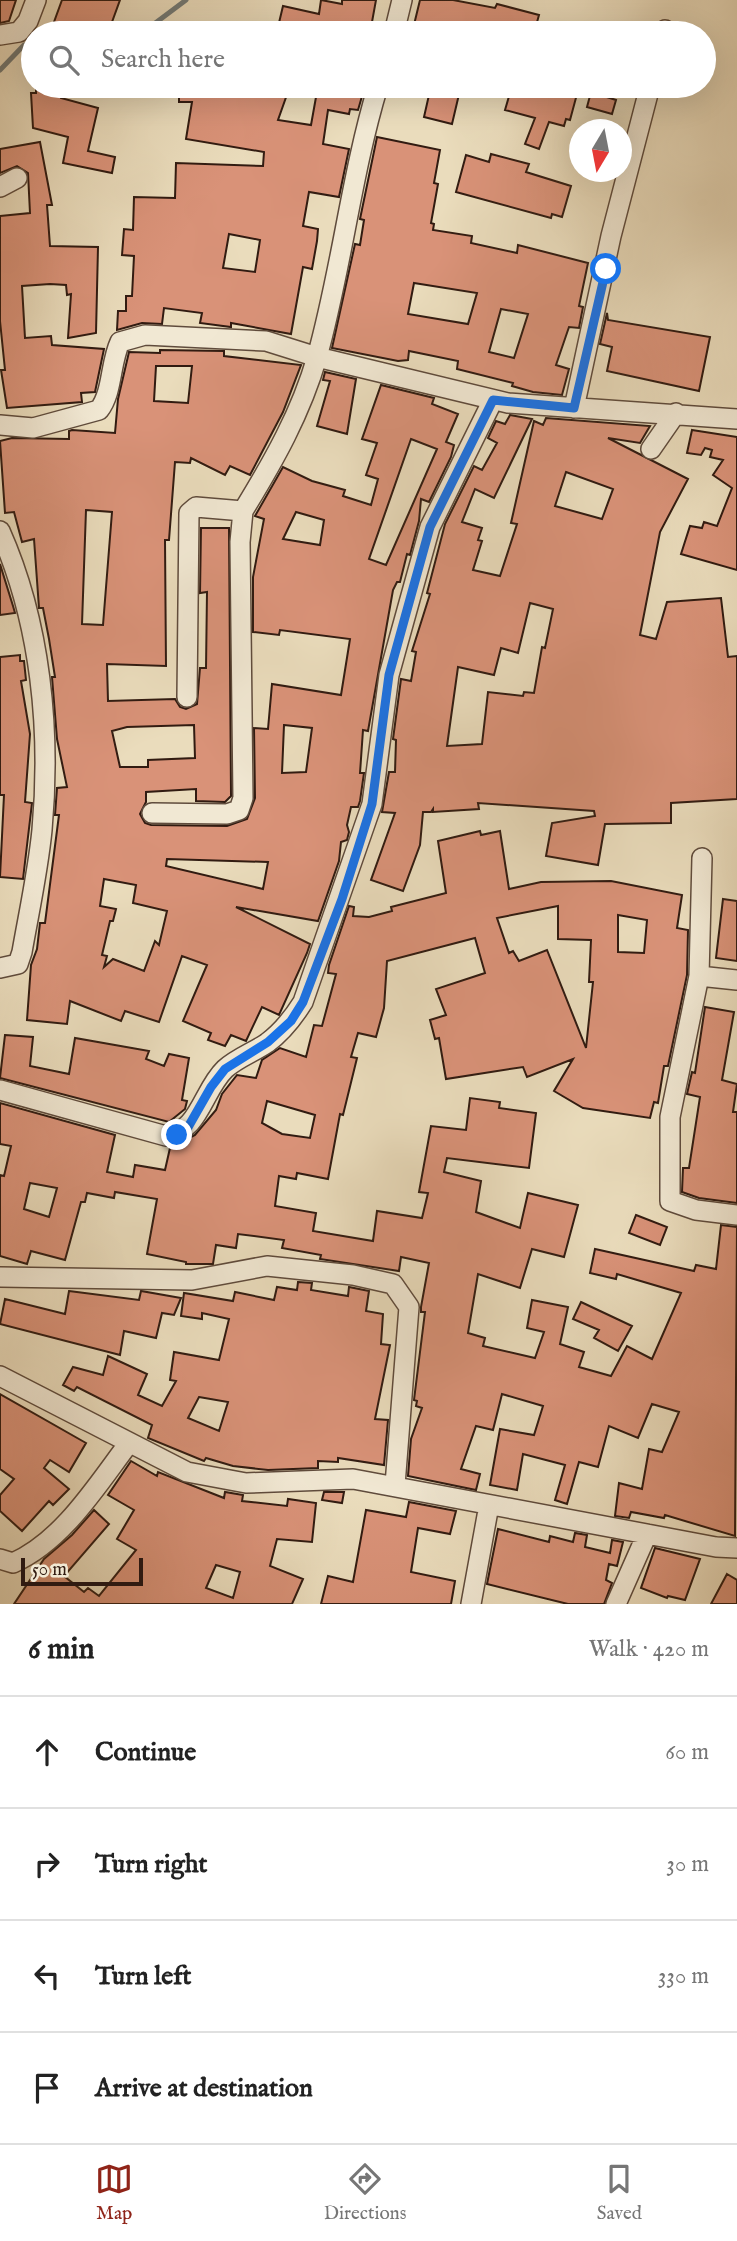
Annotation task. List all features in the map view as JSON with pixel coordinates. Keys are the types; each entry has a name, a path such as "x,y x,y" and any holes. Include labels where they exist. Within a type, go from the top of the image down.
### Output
{"street":[{"path":"27,21 36,0"},
{"path":"397,21 402,0"},
{"path":"0,35 21,29"},
{"path":"152,813 228,814 239,810 243,799 240,542 243,511 291,429 317,357 365,130 374,98"},
{"path":"574,408 611,236 647,98"},
{"path":"0,425 33,428 99,410 108,391 120,342 145,335 266,341 317,357 493,400 737,419"},
{"path":"0,1090 166,1136 177,1135 187,1129 211,1087 225,1069 268,1042 291,1021 303,1002 318,964 372,804 389,675 430,527 493,400"},
{"path":"651,449 676,413"},
{"path":"187,697 189,513 196,506 243,511"},
{"path":"0,531 24,593 46,752 42,833 22,952 18,964 0,968"},
{"path":"702,858 699,976 670,1117 670,1201 696,1210 737,1215"},
{"path":"699,976 737,980"},
{"path":"1,1280 192,1280 267,1266 354,1275 394,1284 409,1307 395,1486"},
{"path":"0,1376 187,1472 246,1483 353,1479 647,1534 737,1548"},
{"path":"0,1559 13,1563 24,1559 66,1523 129,1443"},
{"path":"471,1604 489,1505"},
{"path":"616,1604 647,1534"}],"building":[{"path":"0,0 16,0 9,21 0,23"},
{"path":"62,0 120,0 112,21 54,21"},
{"path":"321,0 342,4 342,0 376,0 372,21 279,21 283,6 319,14"},
{"path":"420,0 453,0 495,8 497,4 539,15 537,21 415,21"},
{"path":"31,98 61,98 98,108 88,151 115,157 112,173 63,163 68,137 33,128"},
{"path":"179,98 286,98 278,120 311,125 316,98 362,98 358,110 350,109 349,114 328,110 323,144 349,149 339,197 309,192 303,226 318,229 317,241 312,269 303,267 291,334 231,323 231,327 200,323 202,313 164,308 162,324 142,323 117,330 118,311 126,311 126,296 132,296 134,256 122,255 124,229 133,230 134,197 175,198 176,163 263,166 264,152 186,139 192,102 179,102","holes":["229,234 260,240 255,272 223,268"]},
{"path":"428,98 458,98 452,124 424,117"},
{"path":"508,98 576,98 570,119 566,119 564,126 549,122 539,149 525,144 535,118 505,110"},
{"path":"589,98 616,100 612,114 587,107"},
{"path":"377,137 440,150 434,183 438,184 431,223 434,224 433,230 472,236 471,243 517,253 518,245 588,263 579,306 583,307 579,328 569,327 556,365 569,369 562,395 533,392 512,386 513,383 457,369 458,361 409,351 408,360 398,361 332,348 355,244 360,245 364,220 360,219","holes":["414,283 477,293 468,324 408,314","501,309 528,314 514,358 489,352"]},
{"path":"40,142 52,205 47,205 50,246 98,247 96,333 68,338 71,294 67,295 66,285 50,284 22,286 25,338 51,336 52,345 104,349 95,392 81,393 82,402 7,408 1,370 5,370 0,321 0,216 30,213 28,173 17,166 0,173 0,149"},
{"path":"491,154 529,164 526,172 571,186 562,217 552,214 551,218 456,192 466,155 489,162"},
{"path":"607,313 608,320 710,337 699,391 607,371 612,347 600,344"},
{"path":"160,350 224,351 224,356 301,365 283,412 250,475 230,466 225,475 191,458 190,463 175,462 169,540 165,540 166,666 107,664 108,701 175,699 180,707 186,709 197,704 200,668 206,668 207,592 200,593 201,528 229,528 231,796 225,802 196,801 196,789 146,792 146,802 140,814 145,823 151,825 227,826 247,819 255,798 254,728 268,729 272,684 341,695 350,639 280,630 279,635 253,632 253,577 264,519 255,516 283,467 312,481 345,490 343,496 371,505 378,479 366,475 377,443 362,439 381,385 434,398 432,404 458,414 446,442 454,445 451,457 429,502 421,499 419,521 410,555 407,554 400,582 397,582 393,590 368,731 363,730 360,773 364,773 360,801 358,807 351,807 347,840 341,842 339,861 318,921 236,907 310,944 307,953 279,1015 262,1007 246,1041 231,1035 225,1046 208,1040 211,1033 183,1021 207,965 182,956 159,1022 125,1011 121,1021 70,1001 67,1024 27,1020 31,965 37,949 40,923 45,923 59,815 55,815 57,788 67,787 57,739 52,677 55,677 43,608 39,608 34,539 22,542 14,512 5,513 0,441 12,438 69,439 69,431 72,430 115,433 118,399 129,352 160,353","holes":["156,366 192,366 188,403 154,401","411,439 437,449 386,565 369,559","86,510 112,512 103,625 82,624","296,512 324,520 320,545 283,539","194,725 195,758 148,760 148,767 120,767 112,731 127,727","284,725 312,728 306,772 282,773","167,859 268,862 263,889 166,866","104,879 136,885 133,903 167,911 159,945 155,941 144,971 113,959 104,967 107,956 102,955 110,921 113,921 116,909 100,906"]},
{"path":"325,372 356,379 347,434 317,426 330,381 323,380"},
{"path":"510,415 532,419 494,498 475,489 462,522 482,528 478,540 482,541 473,570 500,576 517,524 511,523 534,421 543,425 546,418 650,426 640,443 608,438 688,479 660,532 640,635 656,639 667,602 721,598 728,657 737,656 737,799 671,803 671,823 605,824 598,865 546,856 552,823 595,816 594,811 478,803 479,809 433,812 433,809 431,812 423,812 420,845 403,891 371,880 395,813 382,812 389,772 395,772 396,740 393,739 401,679 411,681 416,652 412,651 430,594 427,593 445,524 474,466 482,470 497,443 488,438 496,421 505,424","holes":["566,472 613,489 602,519 555,506","530,603 553,609 545,648 542,647 534,693 524,692 523,696 488,692 482,744 447,746 458,667 494,675 501,648 518,653"]},
{"path":"692,430 737,437 737,570 681,554 690,526 702,528 704,522 717,526 732,488 713,475 723,460 710,457 712,450 705,448 701,455 687,453"},
{"path":"0,564 13,606 15,613 0,615"},
{"path":"20,655 20,661 24,661 26,680 21,681 30,734 25,802 32,803 23,879 0,877 4,795 0,795 0,657"},
{"path":"480,831 481,835 500,831 509,889 541,882 611,881 682,895 677,928 688,930 687,975 668,1066 664,1066 658,1103 654,1102 650,1118 583,1108 554,1091 573,1059 527,1077 523,1067 446,1079 439,1038 435,1039 430,1020 446,1015 436,989 485,973 475,938 387,961 384,1008 376,1037 358,1033 351,1057 357,1058 343,1115 340,1114 328,1179 297,1173 296,1179 279,1176 275,1206 316,1213 313,1231 373,1241 377,1211 422,1218 428,1193 419,1192 431,1126 466,1130 470,1098 500,1102 499,1108 536,1113 529,1168 447,1158 444,1172 481,1181 476,1212 520,1228 528,1193 578,1205 564,1257 532,1249 520,1288 478,1274 468,1333 485,1338 483,1346 535,1358 544,1332 527,1328 532,1300 568,1307 560,1344 584,1352 579,1367 611,1376 627,1346 652,1359 681,1293 617,1274 616,1279 590,1273 595,1249 694,1271 696,1265 716,1269 721,1225 737,1227 735,1536 665,1515 664,1518 631,1512 629,1518 615,1516 619,1483 642,1489 649,1449 662,1452 679,1412 652,1404 638,1438 609,1426 598,1467 579,1462 567,1504 555,1500 565,1465 523,1454 517,1490 490,1485 500,1429 534,1435 543,1406 502,1394 493,1430 476,1426 461,1469 480,1474 476,1490 408,1476 411,1439 422,1408 416,1406 417,1401 414,1400 425,1312 421,1312 421,1307 429,1263 401,1257 399,1271 320,1259 321,1255 282,1248 284,1240 238,1234 236,1248 216,1245 213,1264 186,1264 147,1254 157,1199 115,1192 114,1198 87,1193 85,1202 81,1202 65,1260 31,1251 27,1264 0,1256 0,1175 4,1176 11,1146 0,1144 0,1103 115,1135 107,1172 133,1177 135,1165 165,1170 170,1148 195,1135 216,1110 222,1094 237,1075 256,1078 262,1060 280,1048 306,1057 314,1025 322,1026 336,974 328,973 329,965 349,906 354,907 353,916 369,917 392,911 391,907 446,893 438,841","holes":["558,906 558,939 591,940 589,982 593,982 586,1048 547,950 519,961 513,951 509,953 497,918","618,915 647,920 644,953 618,952","267,1101 315,1115 310,1138 282,1134 262,1123","30,1183 57,1188 49,1217 24,1209"]},
{"path":"723,899 737,901 737,961 716,958"},
{"path":"705,1007 734,1012 722,1080 737,1084 733,1112 737,1112 737,1203 699,1198 682,1192 683,1168 689,1168 700,1097 687,1094 692,1072 695,1073"},
{"path":"5,1035 33,1037 30,1066 69,1074 75,1038 149,1051 146,1059 164,1066 169,1054 189,1058 182,1100 187,1101 185,1109 169,1122 0,1078"},
{"path":"636,1215 667,1227 660,1245 629,1233"},
{"path":"298,1282 312,1283 311,1290 348,1296 349,1287 369,1291 366,1311 383,1314 381,1344 390,1345 375,1419 388,1420 384,1465 338,1458 338,1462 318,1461 318,1468 268,1470 233,1466 206,1458 204,1461 148,1438 152,1425 77,1387 74,1391 63,1385 73,1367 103,1375 108,1356 147,1374 138,1395 162,1406 176,1381 170,1380 174,1352 219,1360 229,1319 202,1313 202,1319 181,1316 184,1293 233,1301 235,1292 274,1300 277,1287 297,1290","holes":["199,1397 228,1402 219,1431 188,1418"]},
{"path":"69,1291 139,1300 141,1291 181,1298 174,1315 162,1313 156,1338 124,1331 120,1355 0,1324 5,1299 65,1314"},
{"path":"581,1302 632,1326 618,1351 594,1338 599,1330 573,1319"},
{"path":"0,1394 86,1443 69,1472 50,1460 44,1468 69,1489 53,1505 49,1501 22,1531 0,1511 0,1495 14,1479 0,1469"},
{"path":"131,1461 157,1476 158,1472 224,1498 225,1492 243,1495 242,1501 287,1506 288,1499 316,1503 312,1542 277,1539 270,1566 303,1579 292,1604 14,1604 44,1559 72,1535 94,1510 109,1524 64,1576 84,1592 88,1588 99,1596 136,1550 117,1539 134,1510 108,1495","holes":["216,1565 240,1572 233,1598 206,1588"]},
{"path":"324,1492 344,1492 342,1503 322,1500"},
{"path":"409,1502 456,1511 450,1534 418,1528 411,1572 455,1581 451,1604 321,1604 328,1576 353,1582 366,1510 406,1517"},
{"path":"498,1529 549,1542 550,1536 573,1542 575,1533 587,1535 585,1547 610,1553 612,1540 623,1542 617,1566 609,1564 606,1580 612,1583 604,1604 568,1604 487,1584"},
{"path":"655,1548 700,1559 685,1600 667,1598 641,1588"},
{"path":"727,1574 737,1580 737,1604 711,1604"}],"waterway":[{"path":"158,21 186,0"},
{"path":"0,70 21,48"}],"route":[{"path":"177,1135 187,1129 211,1087 225,1069 268,1042 291,1021 303,1002 342,899 372,804 389,675 430,527 493,400 574,408 606,269"}]}
